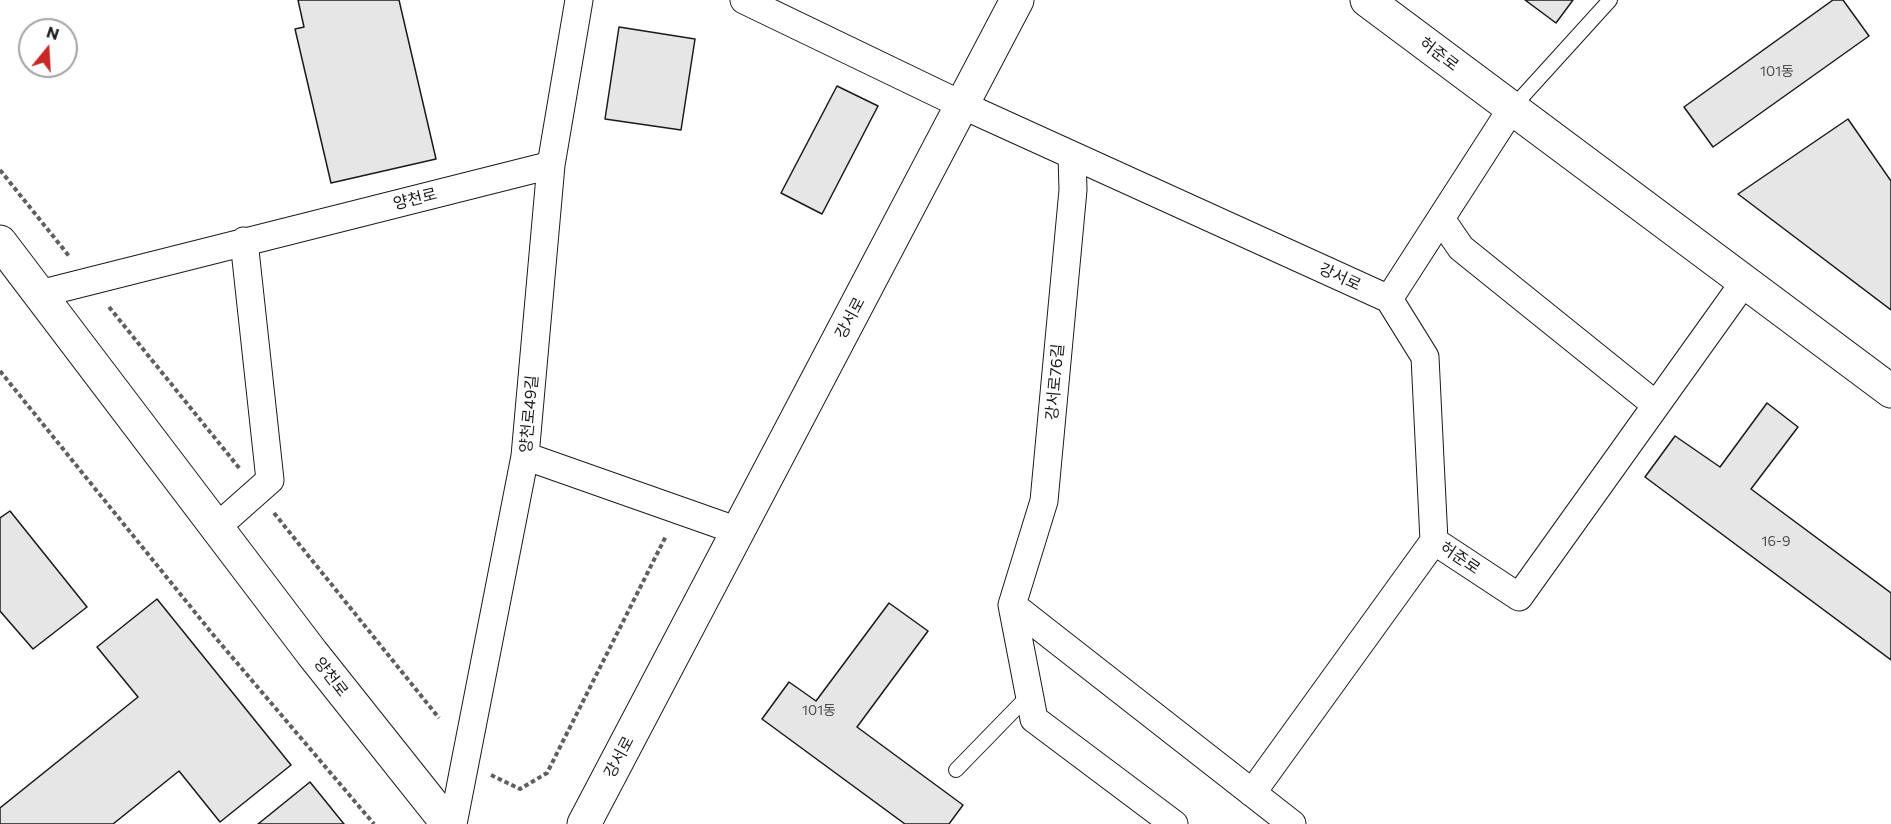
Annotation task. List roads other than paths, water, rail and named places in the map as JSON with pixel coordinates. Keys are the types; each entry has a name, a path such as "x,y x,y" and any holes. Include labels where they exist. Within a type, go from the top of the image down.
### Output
{"main road":[{"name":"강서로","path":"584,824 1017,0"},
{"name":"허준로","path":"1367,0 1891,391"},
{"name":"양천로","path":"0,242 217,527 448,824"}],"street":[{"name":"양천로49길","path":"453,824 525,456 551,165 579,0"},
{"name":"강서로","path":"744,0 962,105 1389,299"},
{"path":"1389,299 1512,108"},
{"name":"강서로76길","path":"1072,155 1073,190 1044,501 1012,605 1034,719 1174,824"},
{"name":"양천로","path":"39,294 551,165"},
{"path":"1441,219 1461,248 1656,405"},
{"path":"217,527 270,480 244,241"},
{"name":"허준로","path":"1389,299 1425,357 1434,541 1519,597 1745,282"},
{"path":"525,456 738,531"},
{"path":"1252,793 1434,541"},
{"path":"1012,605 1292,824"}],"lane":[{"path":"1512,108 1610,0"},
{"path":"956,770 1029,695"}]}
